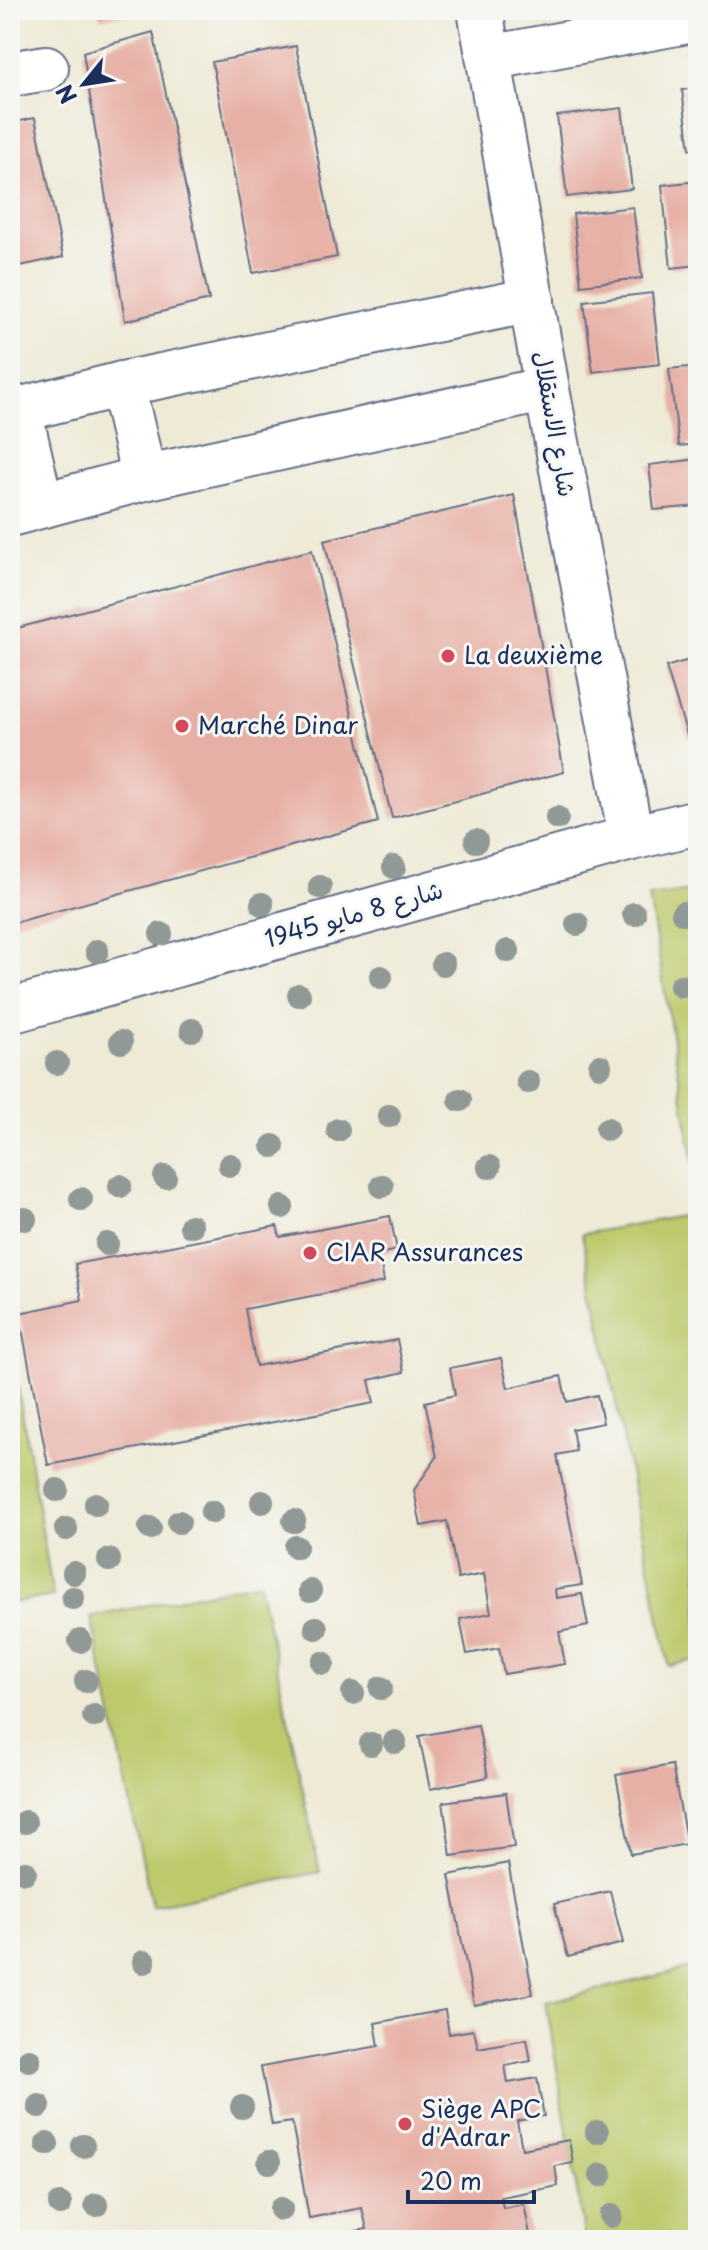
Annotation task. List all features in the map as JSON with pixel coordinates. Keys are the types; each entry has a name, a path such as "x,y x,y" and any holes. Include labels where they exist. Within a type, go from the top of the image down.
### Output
{"street":[{"name":"شارع الاستقلال","path":"480,10 631,838"},
{"path":"489,58 698,19"},
{"path":"532,300 122,384 14,411 26,509 144,478 547,389"},
{"path":"122,384 144,478"},
{"name":"شارع 8 مايو 1945","path":"10,1011 698,822"}],"green space":[{"path":"698,890 698,1190 649,897"},
{"path":"698,1213 698,1659 669,1666 582,1234"},
{"path":"10,1340 53,1596 10,1603"},
{"path":"259,1582 320,1872 152,1906 91,1617"},
{"path":"698,1966 698,2240 585,2240 546,2002"}],"building":[{"path":"99,10 141,10 141,12 100,19"},
{"path":"153,32 209,300 125,321 83,52"},
{"path":"296,46 337,257 253,273 212,62"},
{"path":"698,88 698,148 690,149 682,90"},
{"path":"622,108 632,189 567,197 557,116"},
{"path":"35,118 63,257 10,268 10,123"},
{"path":"698,181 698,265 671,268 662,185"},
{"path":"633,207 642,278 581,285 573,214"},
{"path":"652,293 660,364 593,372 584,301"},
{"path":"698,366 698,444 679,446 669,369"},
{"path":"698,459 698,506 654,510 649,465"},
{"name":"La deuxième","path":"514,495 564,772 392,818 324,540"},
{"name":"Marché Dinar","path":"312,550 378,822 10,924 10,630"},
{"path":"698,657 698,735 688,738 666,667"},
{"path":"390,1216 397,1250 379,1254 384,1282 245,1309 256,1366 397,1340 404,1372 369,1380 374,1403 48,1465 19,1313 82,1300 75,1264 277,1226 280,1237"},
{"path":"501,1358 508,1388 561,1376 567,1402 597,1395 603,1423 572,1429 576,1451 557,1455 582,1585 555,1589 556,1598 582,1594 588,1626 559,1632 565,1664 504,1674 499,1648 467,1654 460,1619 491,1613 484,1574 458,1579 447,1521 421,1526 414,1490 437,1457 425,1402 455,1395 450,1368"},
{"path":"478,1725 488,1777 430,1789 419,1736"},
{"path":"672,1765 687,1844 631,1854 616,1775"},
{"path":"506,1793 514,1847 451,1856 443,1802"},
{"path":"508,1863 533,1994 474,2005 449,1875"},
{"path":"610,1891 623,1943 568,1957 554,1904"},
{"name":"Siège APC d'Adrar","path":"445,2010 449,2034 474,2030 478,2048 527,2039 531,2061 505,2066 508,2083 537,2078 544,2116 517,2121 522,2149 569,2140 573,2163 555,2166 558,2186 501,2197 503,2208 524,2204 531,2240 348,2240 347,2233 367,2229 362,2208 309,2218 292,2122 272,2125 261,2067 379,2046 375,2023"}],"place":[{"name":"La deuxième","path":"448,656"},
{"name":"Marché Dinar","path":"182,726"},
{"name":"CIAR Assurances","path":"310,1253"},
{"name":"Siège APC d'Adrar","path":"405,2124"}]}
